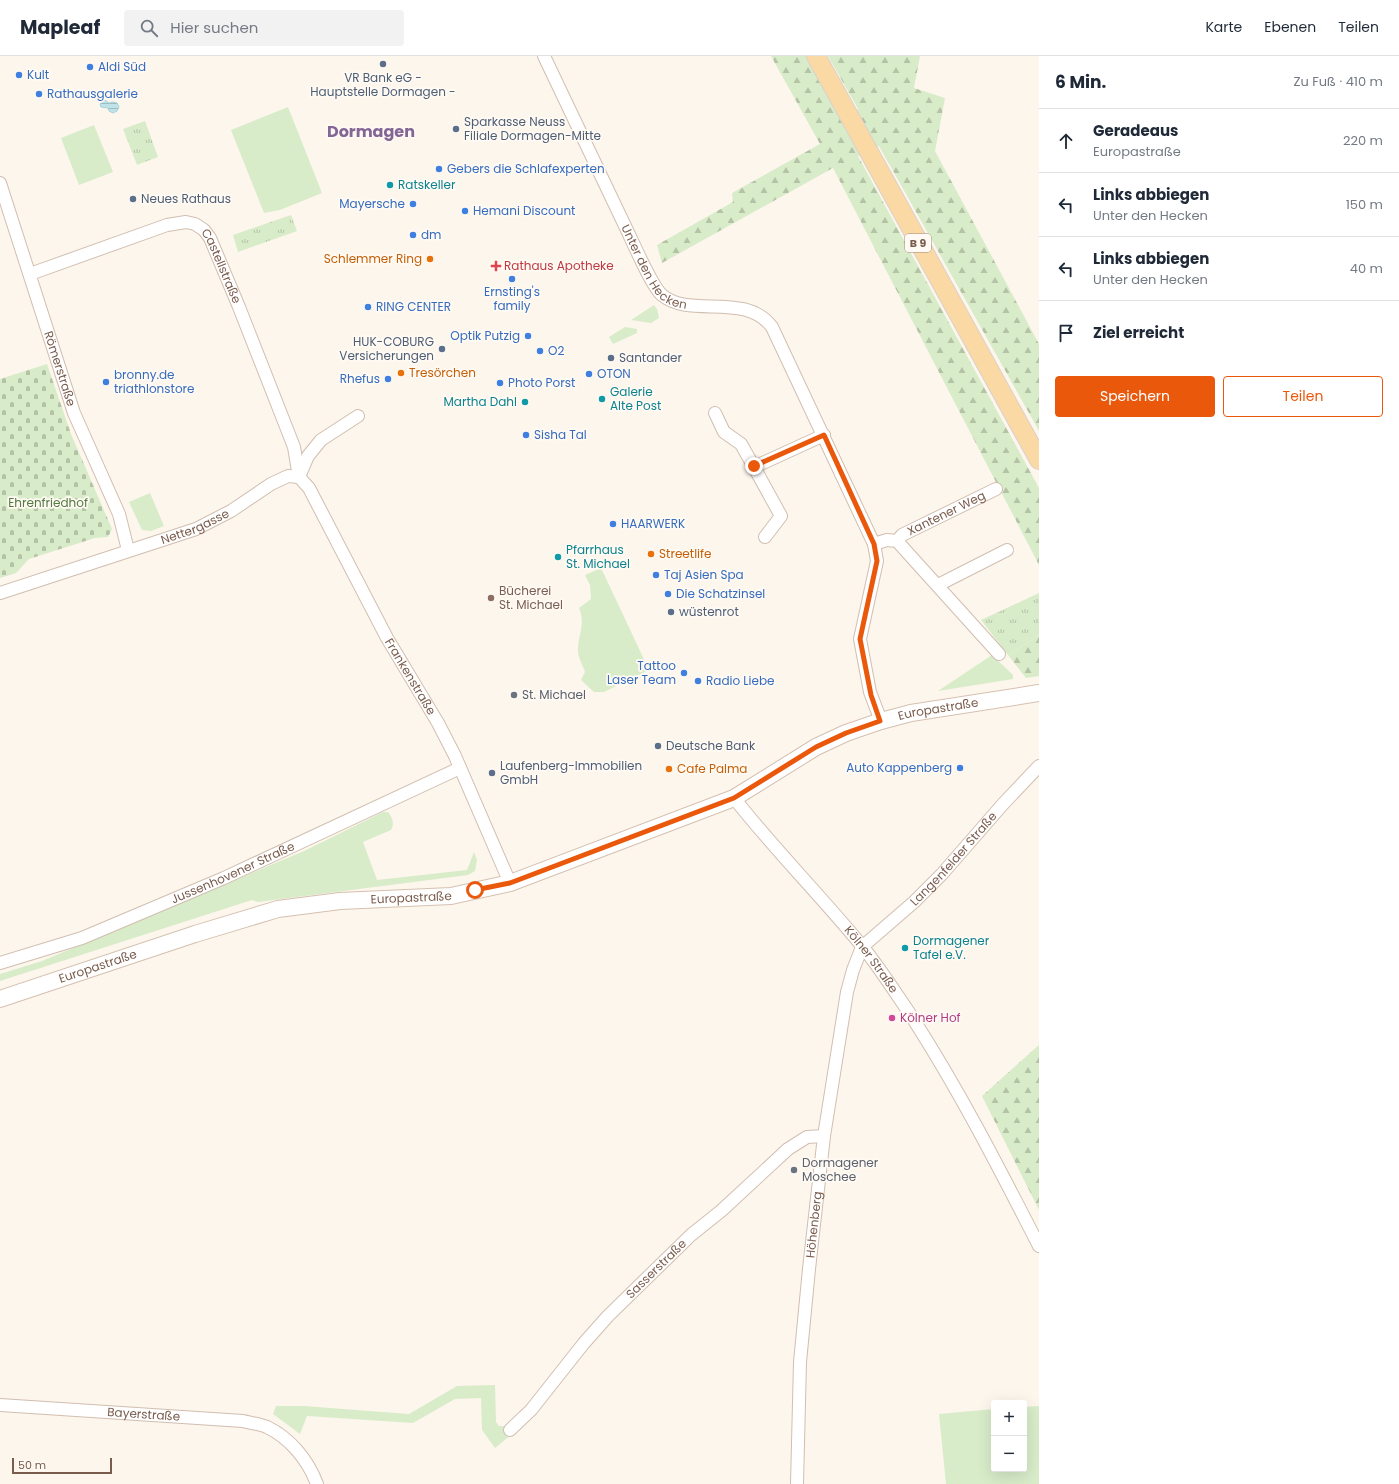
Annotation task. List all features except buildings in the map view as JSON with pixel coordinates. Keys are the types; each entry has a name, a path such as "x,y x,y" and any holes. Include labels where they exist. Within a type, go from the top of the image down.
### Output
{"main road":[{"name":"B 9","path":"816,56 1039,460"},
{"name":"Europastraße","path":"0,999 195,934 278,909 340,901 451,896 510,883 734,798 816,747 846,733 880,721 911,713 1039,693"}],"street":[{"name":"Unter den Hecken","path":"544,56 635,246 659,291 672,301 686,304 742,308 759,313 767,319 772,327 874,544 877,561 860,639 871,695 880,721"},
{"name":"Römerstraße","path":"0,183 76,416 119,514 128,550"},
{"name":"Castellstraße","path":"30,274 167,225 186,222 195,224 204,230 216,252 239,307 294,447 299,477"},
{"path":"715,413 724,432 741,444 781,516 765,537"},
{"path":"299,477 308,456 322,440 358,416"},
{"path":"754,466 824,435"},
{"name":"Nettergasse","path":"0,593 196,528 231,510 271,484 288,476 299,477"},
{"name":"Frankenstraße","path":"299,477 309,488 387,638 438,723 460,768 510,883"},
{"name":"Xantener Weg","path":"897,541 902,535 996,488"},
{"name":"Xantener Weg","path":"874,544 887,540 897,541 999,654"},
{"path":"938,585 1007,550"},
{"name":"Langenfelder Straße","path":"862,947 914,902 942,874 1002,804 1039,766"},
{"name":"Jussenhovener Straße","path":"0,963 82,938 224,878 460,768"},
{"name":"Kölner Straße","path":"734,798 772,845 862,947 890,985 933,1050 967,1109 1039,1246"},
{"name":"Höhenberg","path":"797,1484 800,1362 824,1136 847,992 853,970 862,947"},
{"name":"Sasserstraße","path":"510,1430 531,1410 584,1343 608,1316 691,1235 721,1211 788,1149 807,1137 824,1136"},
{"name":"Bayerstraße","path":"0,1405 243,1421 266,1427 284,1438 304,1458 317,1484"}],"green space":[{"path":"771,56 807,56 842,119 858,109 828,56 920,56 914,88 945,98 935,151 1039,344 1039,431 879,146 858,156 1039,488 1039,565 833,168 662,263 657,245 733,202 732,193 820,144"},
{"path":"288,107 322,193 280,210 264,213 231,130"},
{"path":"145,121 158,157 137,165 123,129"},
{"path":"94,125 113,172 79,185 61,138"},
{"path":"291,215 297,231 238,252 233,235"},
{"path":"654,305 657,309 659,318 651,323 631,320"},
{"path":"625,327 637,329 637,333 613,344 609,337"},
{"name":"Ehrenfriedhof","path":"47,364 71,434 112,529 108,537 95,538 29,559 16,573 0,578 0,379"},
{"path":"150,493 164,526 151,531 142,530 129,502"},
{"path":"601,568 649,670 604,692 594,692 581,680 585,672 578,653 582,625 579,608 591,599 590,585 585,575"},
{"path":"1039,593 1039,635 1008,655 981,620"},
{"path":"1039,635 1039,676 1026,678 1008,655"},
{"path":"992,655 1013,675 1013,679 938,691"},
{"path":"383,812 388,812 392,818 393,825 391,830 363,842 377,880 467,870 474,852 477,860 475,871 468,875 258,902 252,900 0,981 0,974 42,961 304,851"},
{"path":"1039,1045 1039,1210 982,1096"},
{"path":"495,1385 496,1422 499,1426 507,1426 512,1434 495,1448 482,1430 481,1398 455,1399 413,1423 307,1416 300,1434 273,1414 276,1406 304,1406 409,1414 457,1386"},
{"path":"1039,1406 1039,1484 946,1484 939,1414 991,1409 991,1472 1027,1472 1027,1407"}],"water":[{"path":"105,100 109,103 117,103 119,107 117,111 113,113 109,111 108,108 101,107 100,104"}],"place":[{"name":"VR Bank eG - Hauptstelle Dormagen -","path":"383,64"},
{"name":"Aldi Süd","path":"90,67"},
{"name":"Kult","path":"19,75"},
{"name":"Rathausgalerie","path":"39,94"},
{"name":"Sparkasse Neuss Filiale Dormagen-Mitte","path":"456,129"},
{"name":"Gebers die Schlafexperten","path":"439,169"},
{"name":"Ratskeller","path":"390,185"},
{"name":"Neues Rathaus","path":"133,199"},
{"name":"Mayersche","path":"413,204"},
{"name":"Hemani Discount","path":"465,211"},
{"name":"dm","path":"413,235"},
{"name":"Schlemmer Ring","path":"430,259"},
{"name":"Rathaus Apotheke","path":"496,266"},
{"name":"Ernsting's family","path":"512,279"},
{"name":"RING CENTER","path":"368,307"},
{"name":"Optik Putzig","path":"528,336"},
{"name":"HUK-COBURG Versicherungen","path":"442,349"},
{"name":"O2","path":"540,351"},
{"name":"Santander","path":"611,358"},
{"name":"Tresörchen","path":"401,373"},
{"name":"OTON","path":"589,374"},
{"name":"Rhefus","path":"388,379"},
{"name":"bronny.de triathlonstore","path":"106,382"},
{"name":"Photo Porst","path":"500,383"},
{"name":"Galerie Alte Post","path":"602,399"},
{"name":"Martha Dahl","path":"525,402"},
{"name":"Sisha Tal","path":"526,435"},
{"name":"HAARWERK","path":"613,524"},
{"name":"Streetlife","path":"651,554"},
{"name":"Pfarrhaus St. Michael","path":"558,557"},
{"name":"Taj Asien Spa","path":"656,575"},
{"name":"Die Schatzinsel","path":"668,594"},
{"name":"Bücherei St. Michael","path":"491,598"},
{"name":"wüstenrot","path":"671,612"},
{"name":"Tattoo Laser Team","path":"684,673"},
{"name":"Radio Liebe","path":"698,681"},
{"name":"St. Michael","path":"514,695"},
{"name":"Deutsche Bank","path":"658,746"},
{"name":"Auto Kappenberg","path":"960,768"},
{"name":"Cafe Palma","path":"669,769"},
{"name":"Laufenberg-Immobilien GmbH","path":"492,773"},
{"name":"Dormagener Tafel e.V.","path":"905,948"},
{"name":"Kölner Hof","path":"892,1018"},
{"name":"Dormagener Moschee","path":"794,1170"}],"district":[{"name":"Dormagen","path":"371,131"}],"route":[{"path":"475,890 510,883 734,798 816,747 846,733 880,721 872,701 861,654 860,639 877,561 874,544 824,435 754,466"}]}
